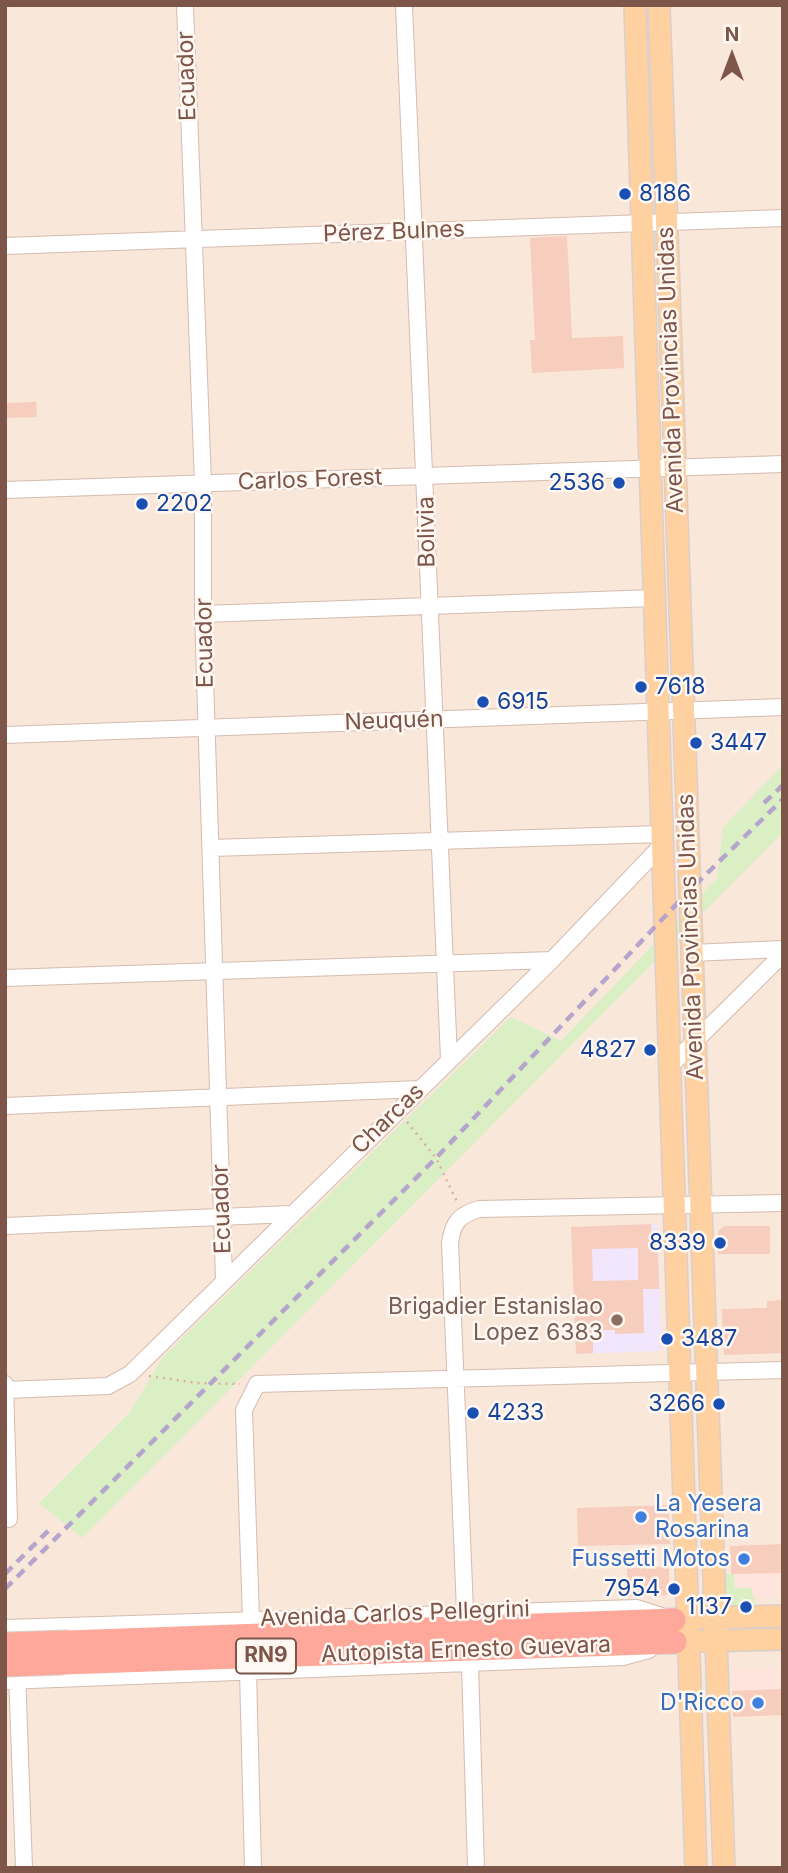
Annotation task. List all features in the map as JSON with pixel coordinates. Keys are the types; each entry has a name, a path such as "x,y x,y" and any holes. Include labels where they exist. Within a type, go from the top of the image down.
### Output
{"highway":[{"name":"Autopista Ernesto Guevara","path":"9,1633 66,1652 681,1631"},
{"name":"Autopista Ernesto Guevara","path":"9,1676 66,1652"}],"main road":[{"name":"Avenida Provincias Unidas","path":"635,5 679,1372 681,1631 696,1868"},
{"name":"Avenida Provincias Unidas","path":"659,5 713,1641 724,1868"},
{"name":"Avenida Carlos Pellegrini","path":"681,1631 713,1618 783,1616"},
{"name":"Avenida Carlos Pellegrini","path":"681,1631 713,1641 783,1639"}],"street":[{"name":"Ecuador","path":"185,5 203,483 203,614 224,1280"},
{"name":"Bolivia","path":"404,5 449,1059"},
{"name":"Pérez Bulnes","path":"5,246 783,218"},
{"name":"Carlos Forest","path":"5,490 783,464"},
{"path":"203,614 654,598"},
{"name":"Neuquén","path":"5,735 783,707"},
{"path":"211,848 439,841 662,839"},
{"name":"Charcas","path":"5,1390 108,1387 130,1374 552,960 662,839"},
{"path":"691,953 783,951"},
{"path":"669,1067 783,951"},
{"path":"5,978 552,960"},
{"path":"5,1106 419,1089"},
{"path":"465,1611 450,1243 453,1226 463,1214 480,1209 783,1203"},
{"path":"5,1226 222,1219 291,1214"},
{"path":"251,1619 244,1410 257,1384 783,1370"},
{"path":"5,1384 9,1519"},
{"name":"Avenida Carlos Pellegrini","path":"9,1633 251,1619 637,1608 681,1631"},
{"name":"Avenida Carlos Pellegrini","path":"9,1676 248,1672 623,1657 681,1631"},
{"path":"9,1633 9,1676 24,1868"},
{"path":"470,1664 476,1868"},
{"path":"248,1672 253,1868"}],"path":[{"path":"398,1110 436,1158 463,1214"},
{"path":"130,1374 197,1383 257,1384"}],"shaded area":[{"path":"5,5 783,5 783,1868 5,1868"},
{"name":"Brigadier Estanislao Lopez 6383","path":"657,1224 662,1351 576,1354 571,1227"},
{"path":"783,1544 783,1596 732,1598 730,1546"},
{"path":"783,1668 783,1715 733,1717 732,1670"}],"green space":[{"path":"783,765 783,832 82,1538 39,1503 130,1412 163,1357 511,1017 561,1041 717,878 723,827"},
{"path":"721,1574 734,1574 735,1588 751,1588 757,1609 728,1610"}],"building":[{"path":"567,236 572,338 623,336 624,368 532,373 530,340 535,340 530,238"},
{"path":"36,402 37,417 5,418 5,403"},
{"name":"Brigadier Estanislao Lopez 6383","path":"651,1224 652,1245 658,1245 659,1289 643,1289 644,1333 615,1334 615,1330 593,1330 593,1353 576,1354 571,1227","holes":["638,1248 638,1280 593,1281 592,1249"]},
{"path":"725,1226 770,1226 770,1254 718,1254 718,1231"},
{"path":"783,1300 783,1353 724,1355 722,1309 767,1308 767,1301"},
{"path":"669,1505 670,1544 578,1546 577,1508"},
{"path":"783,1544 783,1573 731,1574 730,1546"},
{"path":"669,1567 669,1595 628,1596 627,1568"},
{"name":"D'Ricco","path":"783,1689 783,1715 733,1717 732,1691"}],"railway":[{"path":"764,803 783,785"},
{"path":"5,1589 436,1158 689,891 783,799"},
{"path":"5,1574 52,1527"}],"place":[{"name":"8186","path":"625,194"},
{"name":"2536","path":"619,483"},
{"name":"2202","path":"142,504"},
{"name":"7618","path":"641,687"},
{"name":"6915","path":"483,702"},
{"name":"3447","path":"696,743"},
{"name":"4827","path":"650,1050"},
{"name":"8339","path":"720,1243"},
{"name":"Brigadier Estanislao Lopez 6383","path":"617,1320"},
{"name":"3487","path":"667,1339"},
{"name":"3266","path":"719,1404"},
{"name":"4233","path":"473,1413"},
{"name":"La Yesera Rosarina","path":"641,1517"},
{"name":"Fussetti Motos","path":"744,1559"},
{"name":"7954","path":"674,1589"},
{"name":"1137","path":"746,1607"},
{"name":"D'Ricco","path":"758,1703"}]}
